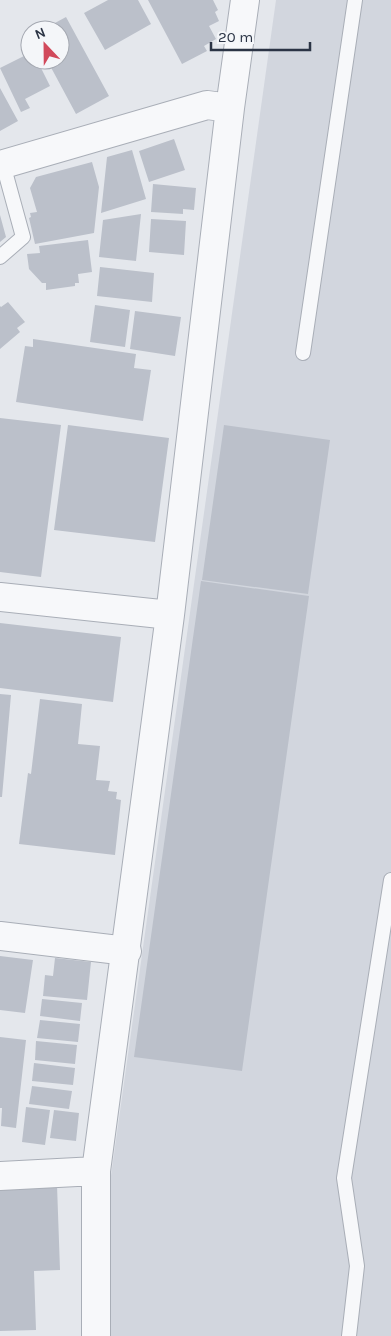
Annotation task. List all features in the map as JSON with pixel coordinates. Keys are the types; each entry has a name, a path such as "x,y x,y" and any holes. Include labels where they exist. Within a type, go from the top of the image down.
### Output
{"street":[{"path":"96,1336 96,1171 127,951 170,615 230,108 245,0"},
{"path":"2,165 207,105 230,108"},
{"path":"0,597 170,615"},
{"path":"0,936 127,951"},
{"path":"0,1176 96,1171"}],"lane":[{"path":"304,353 355,0"},
{"path":"0,256 23,237 2,165"},
{"path":"349,1336 357,1266 344,1178 391,880"}],"shaded area":[{"path":"276,0 391,0 391,1336 109,1336 107,1204"}],"building":[{"path":"108,0 138,0 151,24 105,50 84,13"},
{"path":"148,0 213,0 218,10 215,12 219,21 209,26 216,39 204,46 207,51 182,64"},
{"path":"70,24 109,96 76,114 52,70 70,70"},
{"path":"20,58 20,70 42,70 50,86 25,99 30,108 21,112 0,68"},
{"path":"0,88 18,121 0,131"},
{"path":"174,139 185,170 149,182 139,151"},
{"path":"132,150 146,199 101,213 107,157"},
{"path":"92,162 99,187 94,233 35,244 29,218 31,217 30,213 37,212 30,188 36,177"},
{"path":"153,184 196,188 194,210 183,209 183,214 151,212"},
{"path":"141,214 136,261 99,257 103,220"},
{"path":"0,215 6,237 0,242"},
{"path":"151,219 186,221 184,255 149,252"},
{"path":"88,240 92,272 78,274 79,283 75,283 75,286 46,290 46,283 42,283 29,269 27,254 40,253 39,246"},
{"path":"100,267 154,273 152,302 97,296"},
{"path":"8,302 25,322 17,328 20,332 0,349 0,306"},
{"path":"95,305 130,310 125,347 90,342"},
{"path":"135,311 181,317 175,356 130,349"},
{"path":"33,339 136,354 134,368 151,370 143,421 16,402 25,346 33,347"},
{"path":"0,418 61,425 41,577 0,572"},
{"path":"68,425 169,438 155,542 54,530"},
{"path":"224,425 330,440 308,594 202,580"},
{"path":"201,581 309,596 242,1071 134,1057"},
{"path":"0,623 121,637 113,702 0,688"},
{"path":"0,694 11,695 2,797 0,797"},
{"path":"40,699 82,704 78,744 100,746 96,780 110,781 108,791 117,792 116,799 121,800 115,855 19,844 28,773 31,774"},
{"path":"0,956 33,960 25,1013 0,1010"},
{"path":"55,958 91,962 87,1000 43,996 45,975 53,976"},
{"path":"42,999 82,1003 80,1021 40,1016"},
{"path":"40,1020 80,1024 78,1042 37,1038"},
{"path":"0,1037 26,1040 16,1128 1,1126"},
{"path":"36,1041 77,1045 75,1064 35,1060"},
{"path":"34,1063 75,1068 73,1085 32,1081"},
{"path":"32,1086 72,1091 69,1109 29,1104"},
{"path":"26,1107 50,1110 45,1145 22,1142"},
{"path":"54,1110 79,1113 76,1141 50,1138"},
{"path":"57,1185 60,1270 34,1271 36,1330 0,1331 0,1187"}]}
